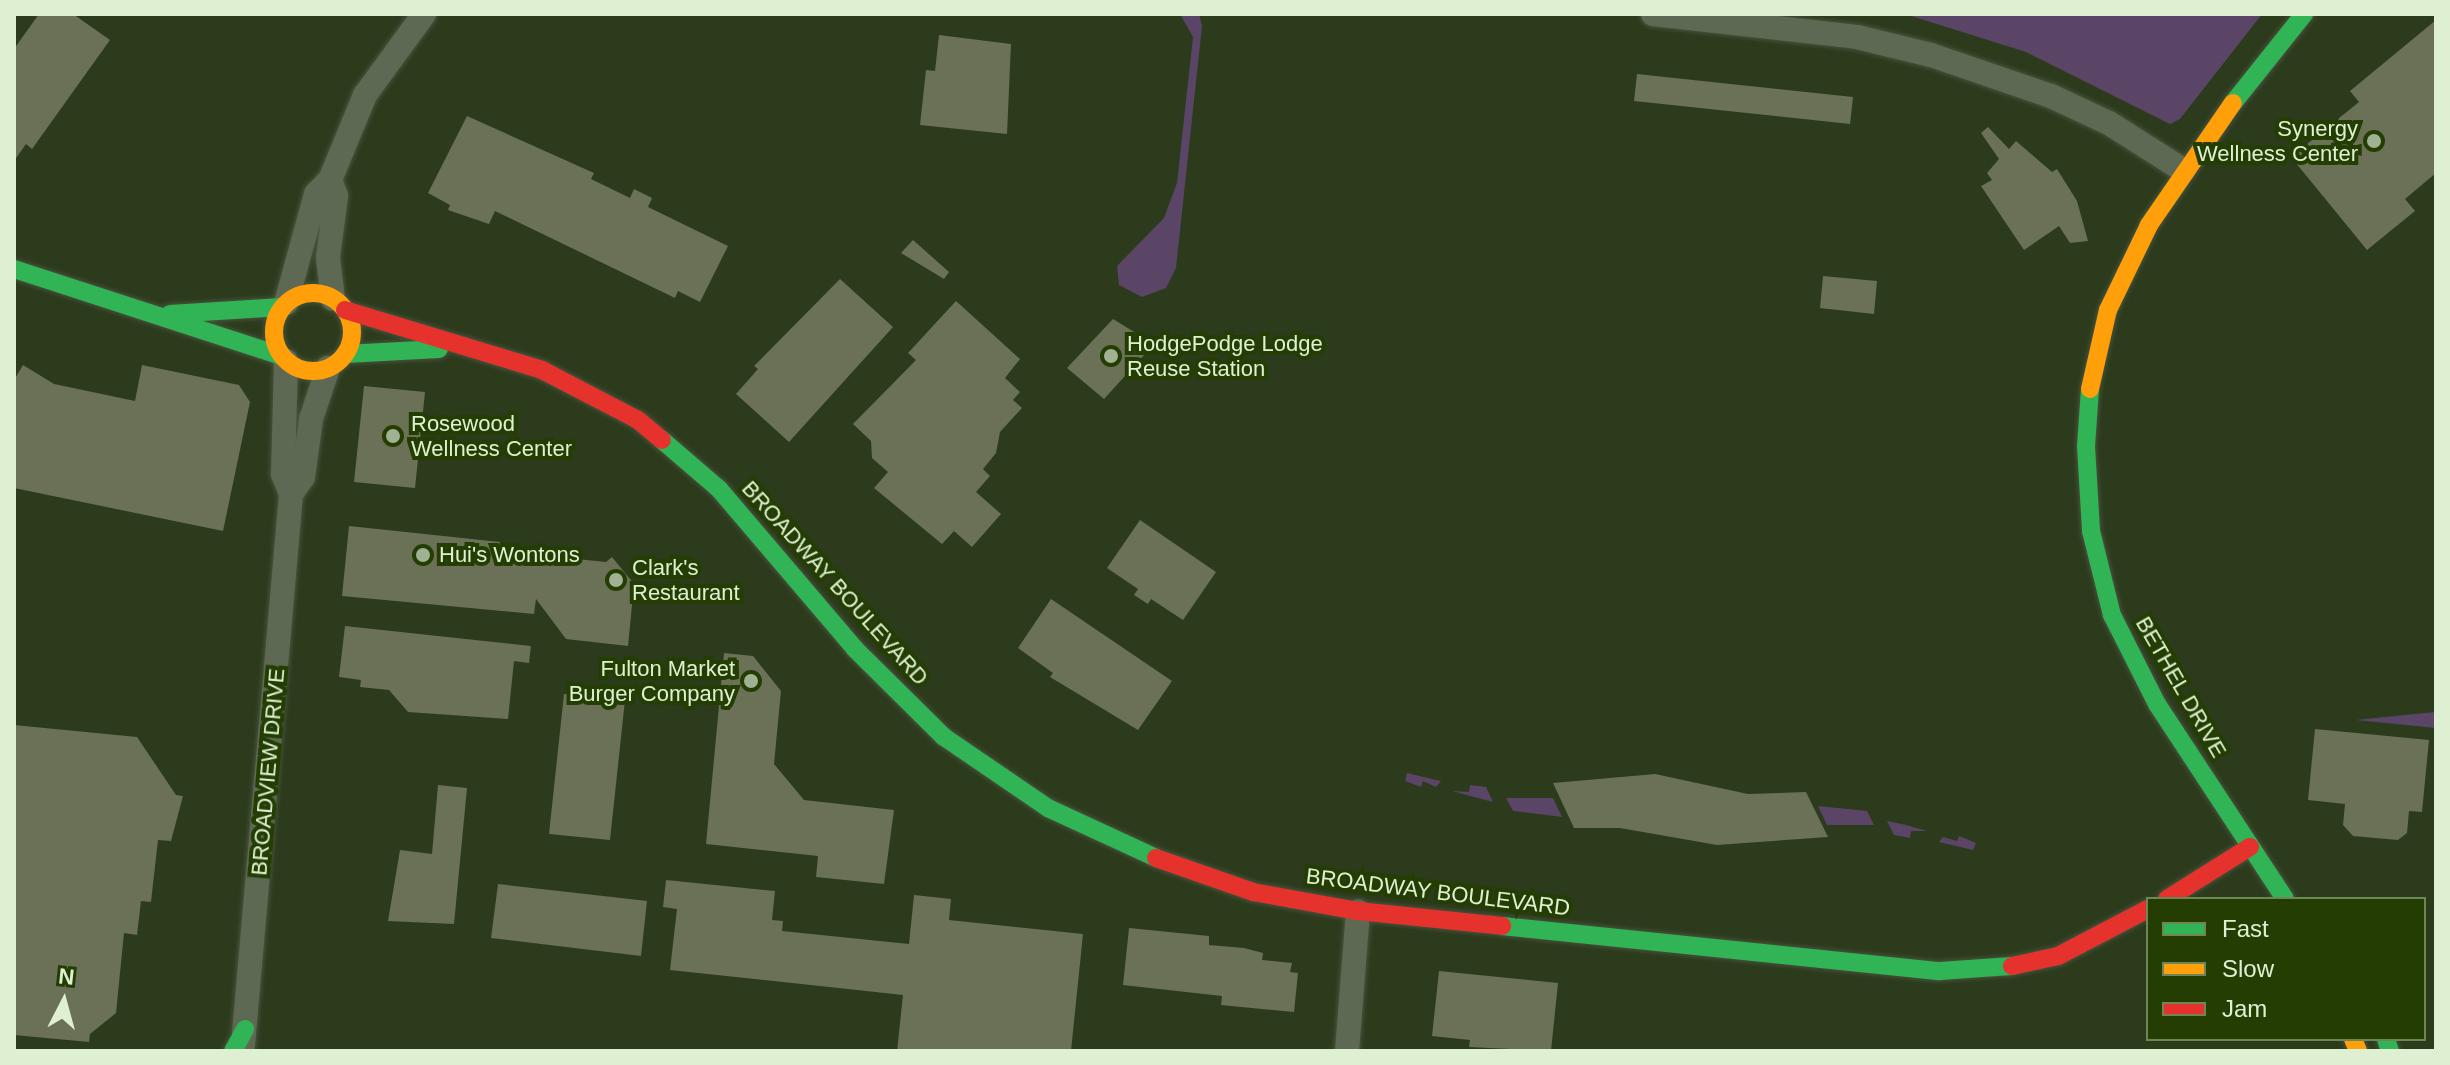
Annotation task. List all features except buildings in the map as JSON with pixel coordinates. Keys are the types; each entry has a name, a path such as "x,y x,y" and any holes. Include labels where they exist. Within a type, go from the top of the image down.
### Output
{"street":[{"path":"284,358 273,331 284,305 316,194 330,180 365,95 424,14"},
{"path":"1653,14 1844,35 1931,55 2051,96 2109,123 2183,170"},
{"name":"BETHEL DRIVE","path":"2284,897 2157,704 2112,615 2091,531 2086,446 2091,379 2108,310 2149,225 2183,170 2304,14"},
{"path":"14,269 163,315 284,358 303,370 337,361 352,328 339,304 328,258 336,196 330,180"},
{"path":"163,315 284,305 314,293 339,304"},
{"name":"BROADWAY BOULEVARD","path":"339,304 542,370 601,396 668,441 719,489 870,665 944,737 1048,808 1187,872 1253,892 1358,911 1940,971 2006,967 2058,956 2146,910"},
{"name":"BROADWAY BOULEVARD","path":"337,361 467,348"},
{"name":"BROADVIEW DRIVE","path":"247,1044 291,494 283,474 284,358"},
{"name":"BROADVIEW DRIVE","path":"291,494 303,477 311,419 337,361"},
{"path":"2170,897 2250,847"},
{"path":"1347,1051 1358,911"},
{"path":"233,1051 247,1044"}],"shaded area":[{"path":"1180,14 1199,14 1202,26 1176,268 1166,288 1142,297 1119,285 1117,266 1164,218 1177,183 1193,37"},
{"path":"1905,14 2262,14 2180,119 2170,124 2026,52"},
{"path":"2436,712 2436,728 2356,720 2405,715"},
{"path":"1407,773 1441,781 1436,787 1423,781 1421,787 1405,781"},
{"path":"1470,785 1486,787 1493,802 1452,791 1469,792"},
{"path":"1506,798 1553,798 1562,817 1513,811"},
{"path":"1818,806 1867,811 1874,825 1827,825"},
{"path":"1887,821 1927,831 1911,831 1910,838 1894,835"},
{"path":"1959,836 1976,843 1973,850 1939,842 1943,837 1957,841"}],"traffic: fast":[{"path":"2233,103 2304,14"},
{"path":"14,269 281,356"},
{"path":"170,314 282,307"},
{"path":"345,354 439,349"},
{"path":"2090,389 2086,446 2091,531 2112,615 2157,704 2284,897"},
{"path":"662,440 719,489 855,649 944,737 1048,808 1156,858"},
{"path":"1502,926 1940,971 2012,966"},
{"path":"233,1051 245,1029"},
{"path":"2387,1041 2390,1051"}],"traffic: slow":[{"path":"2090,389 2108,310 2149,225 2233,103"},
{"path":"313,293 328,296 341,304 349,317 352,332 349,347 341,360 328,368 313,371 298,368 285,360 277,347 274,332 277,317 285,304 298,296 313,293"},
{"path":"2354,1041 2358,1051"}],"traffic: jam":[{"path":"345,310 542,370 638,420 662,440"},
{"path":"2170,897 2250,847"},
{"path":"1156,858 1253,892 1358,911 1502,926"},
{"path":"2012,966 2058,956 2146,910"}],"place":[{"name":"Synergy Wellness Center","path":"2374,141"},
{"name":"HodgePodge Lodge Reuse Station","path":"1111,356"},
{"name":"Rosewood Wellness Center","path":"393,436"},
{"name":"Hui's Wontons","path":"423,555"},
{"name":"Clark's Restaurant","path":"616,580"},
{"name":"Fulton Market Burger Company","path":"751,681"}]}
